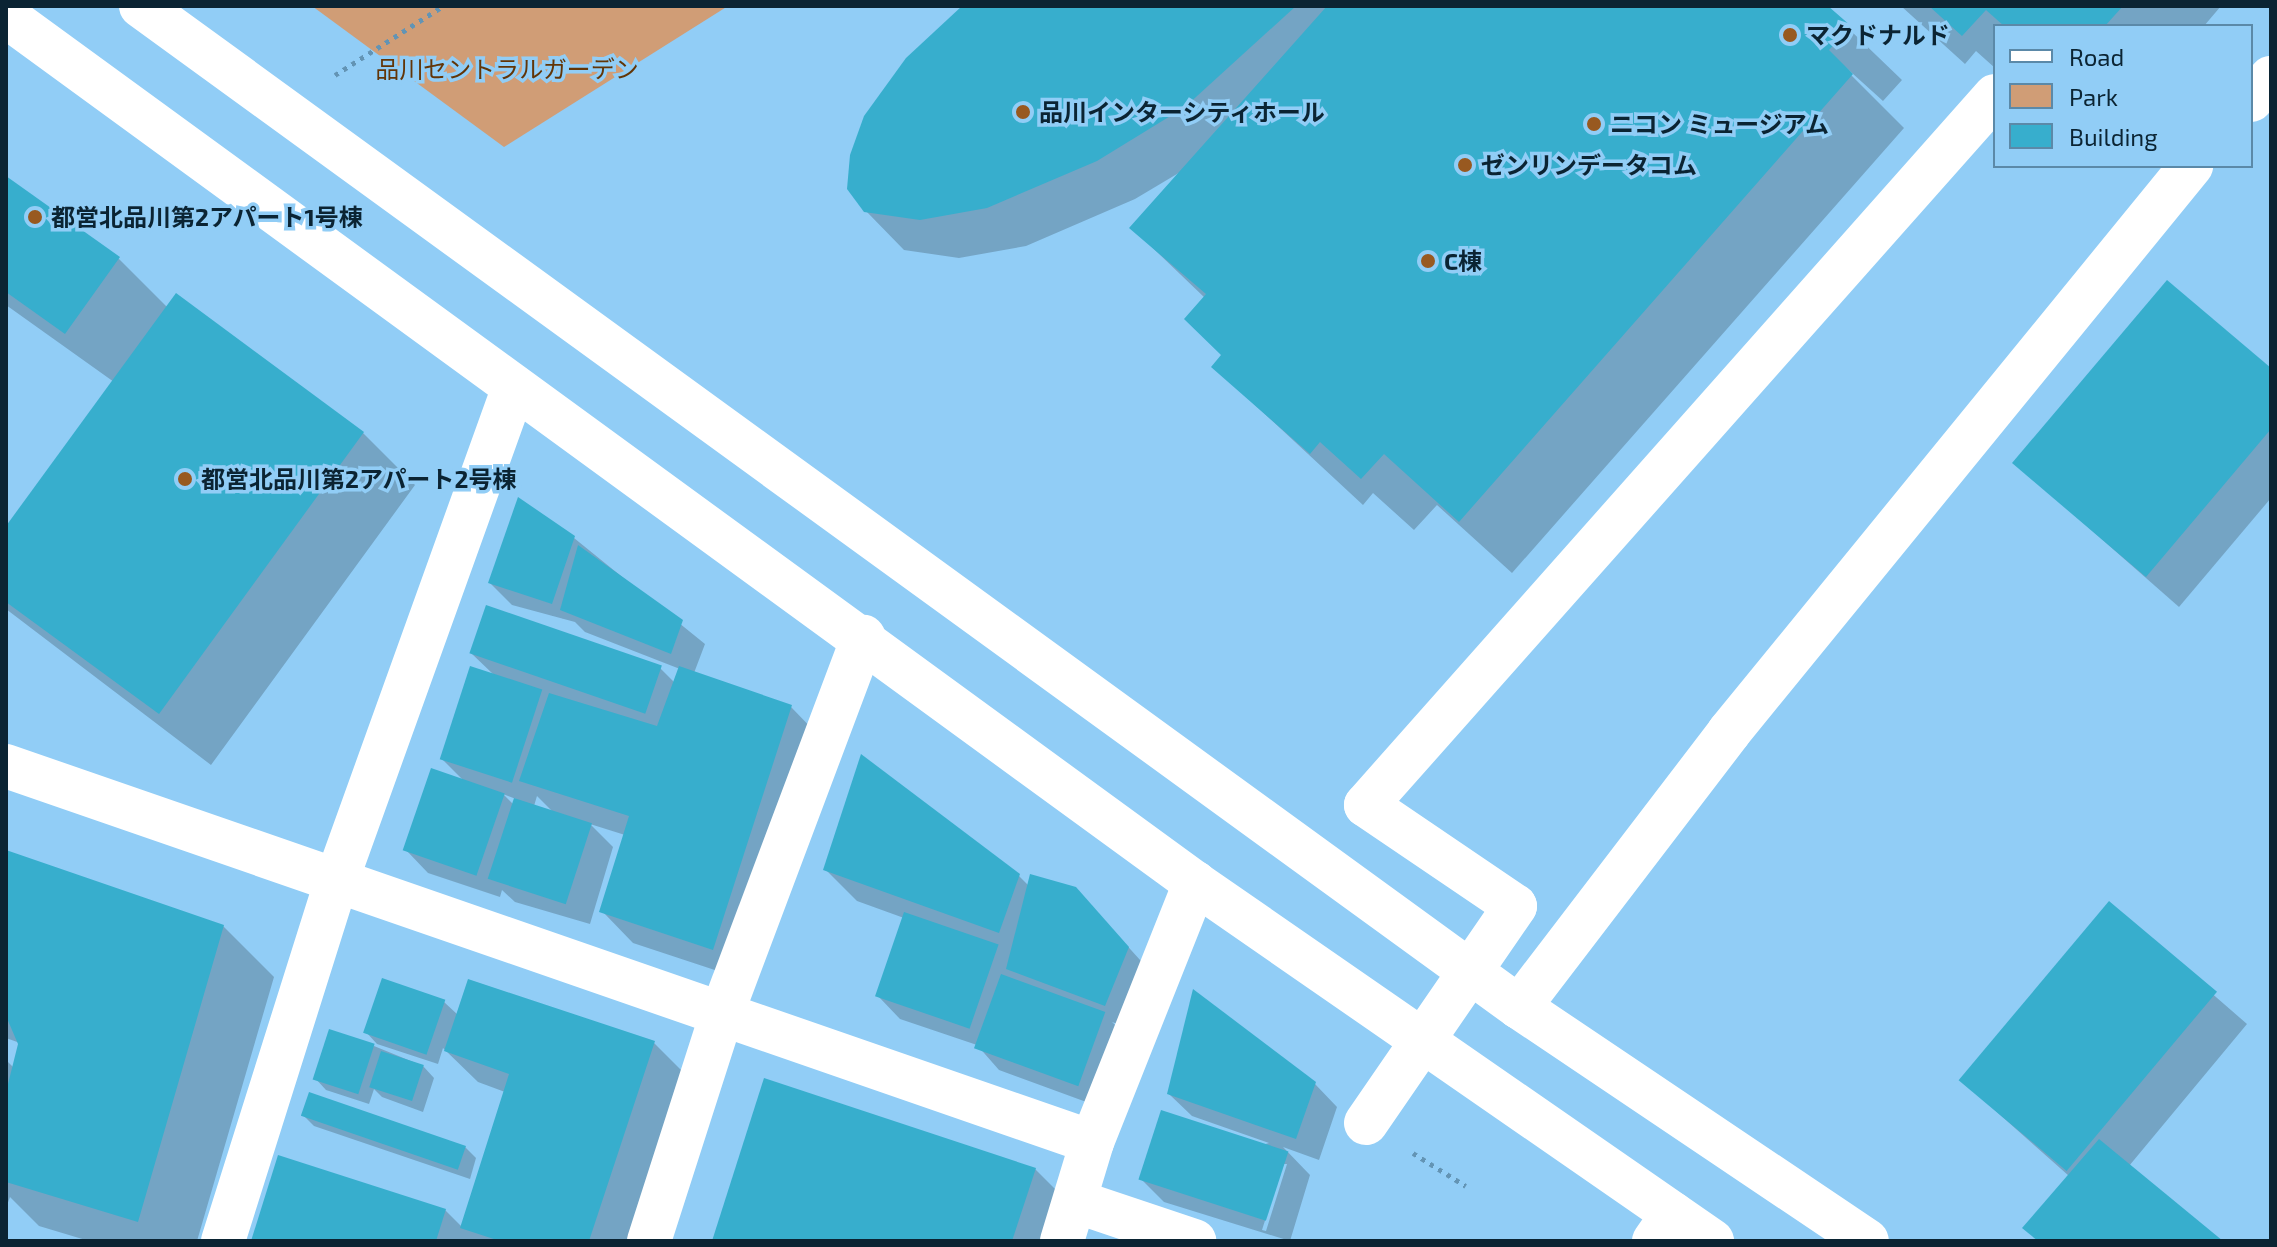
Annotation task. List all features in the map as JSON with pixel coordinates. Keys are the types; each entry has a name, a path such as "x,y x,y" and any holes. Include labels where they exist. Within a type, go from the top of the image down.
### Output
{"street":[{"path":"141,6 1519,1007 1867,1241"},
{"path":"6,16 863,637 1664,1228 1712,1241"},
{"path":"2253,98 2271,78"},
{"path":"1366,1123 1515,906 1366,805 1993,98"},
{"path":"1519,1007 1729,732 2189,168"},
{"path":"223,1241 336,882 514,387"},
{"path":"649,1241 722,1013 863,637"},
{"path":"6,766 1092,1142"},
{"path":"1194,1241 1069,1221 1092,1142 1195,883"}],"path":[{"path":"335,75 443,6"},
{"path":"1366,1123 1466,1186"}],"green space":[{"name":"品川セントラルガーデン","path":"312,6 728,6 504,147"}],"building":[{"name":"品川インターシティホール","path":"962,6 1296,6 1185,107 1097,161 987,208 920,220 864,212 847,189 850,155 864,116 906,58"},
{"name":"C棟","path":"1327,6 1828,6 1851,26 1829,50 1853,74 1459,522 1384,454 1361,479 1320,442 1310,454 1211,367 1221,355 1184,319 1206,294 1129,228"},
{"path":"1929,6 2123,6 2107,24 2002,24 1986,10 1962,36"},
{"name":"都営北品川第2アパート1号棟","path":"6,176 120,257 65,334 6,292"},
{"path":"2167,280 2271,368 2271,429 2146,577 2012,463"},
{"name":"都営北品川第2アパート2号棟","path":"176,293 364,432 159,714 6,602 6,526"},
{"path":"518,497 575,536 552,604 488,583"},
{"path":"578,545 683,620 671,654 560,610"},
{"path":"486,605 662,666 645,714 469,653"},
{"path":"470,666 542,689 512,783 440,759"},
{"path":"679,666 792,705 713,950 599,912 629,816 519,781 549,693 657,726"},
{"path":"861,754 1020,874 999,933 823,870"},
{"path":"431,768 505,793 476,876 403,850"},
{"path":"514,798 592,823 566,904 488,879"},
{"path":"6,850 224,925 138,1222 6,1182 6,1092 18,1044 6,1016"},
{"path":"1030,874 1076,887 1129,947 1105,1006 1006,969"},
{"path":"2109,901 2217,992 2067,1171 1959,1080"},
{"path":"904,912 999,945 970,1029 875,996"},
{"path":"1001,974 1105,1012 1078,1086 974,1048"},
{"path":"382,978 445,1000 426,1055 363,1033"},
{"path":"468,979 655,1041 589,1241 500,1241 460,1228 509,1074 444,1051"},
{"path":"1193,989 1316,1082 1296,1139 1167,1094"},
{"path":"329,1029 375,1044 358,1094 313,1079"},
{"path":"381,1051 424,1065 412,1101 369,1087"},
{"path":"764,1078 1036,1168 1012,1241 712,1241"},
{"path":"309,1092 466,1146 458,1170 301,1116"},
{"path":"1161,1110 1288,1151 1266,1221 1138,1179"},
{"path":"2099,1139 2223,1241 2038,1241 2022,1228"},
{"path":"278,1155 446,1209 436,1241 251,1241"}],"place":[{"name":"マクドナルド","path":"1790,35"},
{"name":"品川インターシティホール","path":"1023,112"},
{"name":"ニコン ミュージアム","path":"1594,124"},
{"name":"ゼンリンデータコム","path":"1465,165"},
{"name":"都営北品川第2アパート1号棟","path":"35,217"},
{"name":"C棟","path":"1428,261"},
{"name":"都営北品川第2アパート2号棟","path":"185,479"}]}
